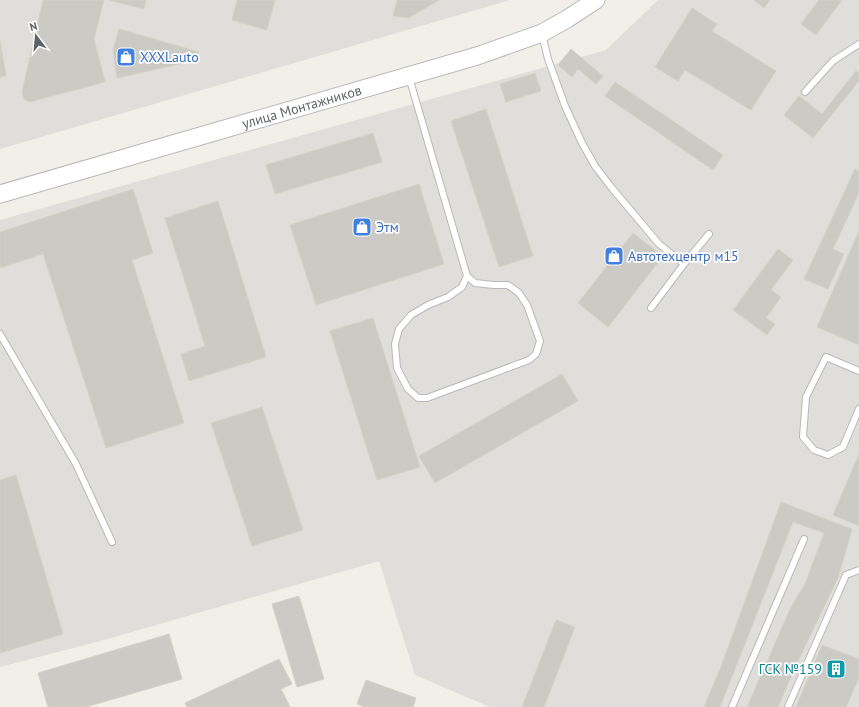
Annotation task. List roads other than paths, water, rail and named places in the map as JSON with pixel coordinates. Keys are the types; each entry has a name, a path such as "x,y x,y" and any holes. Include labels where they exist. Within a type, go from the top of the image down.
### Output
{"main road":[{"name":"улица Монтажников","path":"0,194 477,56 542,33 596,0"}],"lane":[{"path":"542,33 548,59 565,106 595,166 660,244 684,264"},
{"path":"805,92 833,61 859,44"},
{"path":"408,76 467,276 475,283 508,285 519,293 527,305 540,342 536,354 528,360 434,396 418,398 408,389 398,368 395,344 399,329 411,315 428,305 448,297 462,287 467,276"},
{"path":"651,308 709,234"},
{"path":"0,334 76,464 112,542"},
{"path":"859,371 826,357 806,397 804,437 814,450 828,455 843,447 859,409"},
{"path":"732,707 804,538"},
{"path":"788,707 846,575 859,570"}],"place":[{"name":"XXXLauto","path":"126,57"},
{"name":"Этм","path":"362,227"},
{"name":"Автотехцентр м15","path":"614,256"},
{"name":"ГСК №159","path":"836,669"}]}
